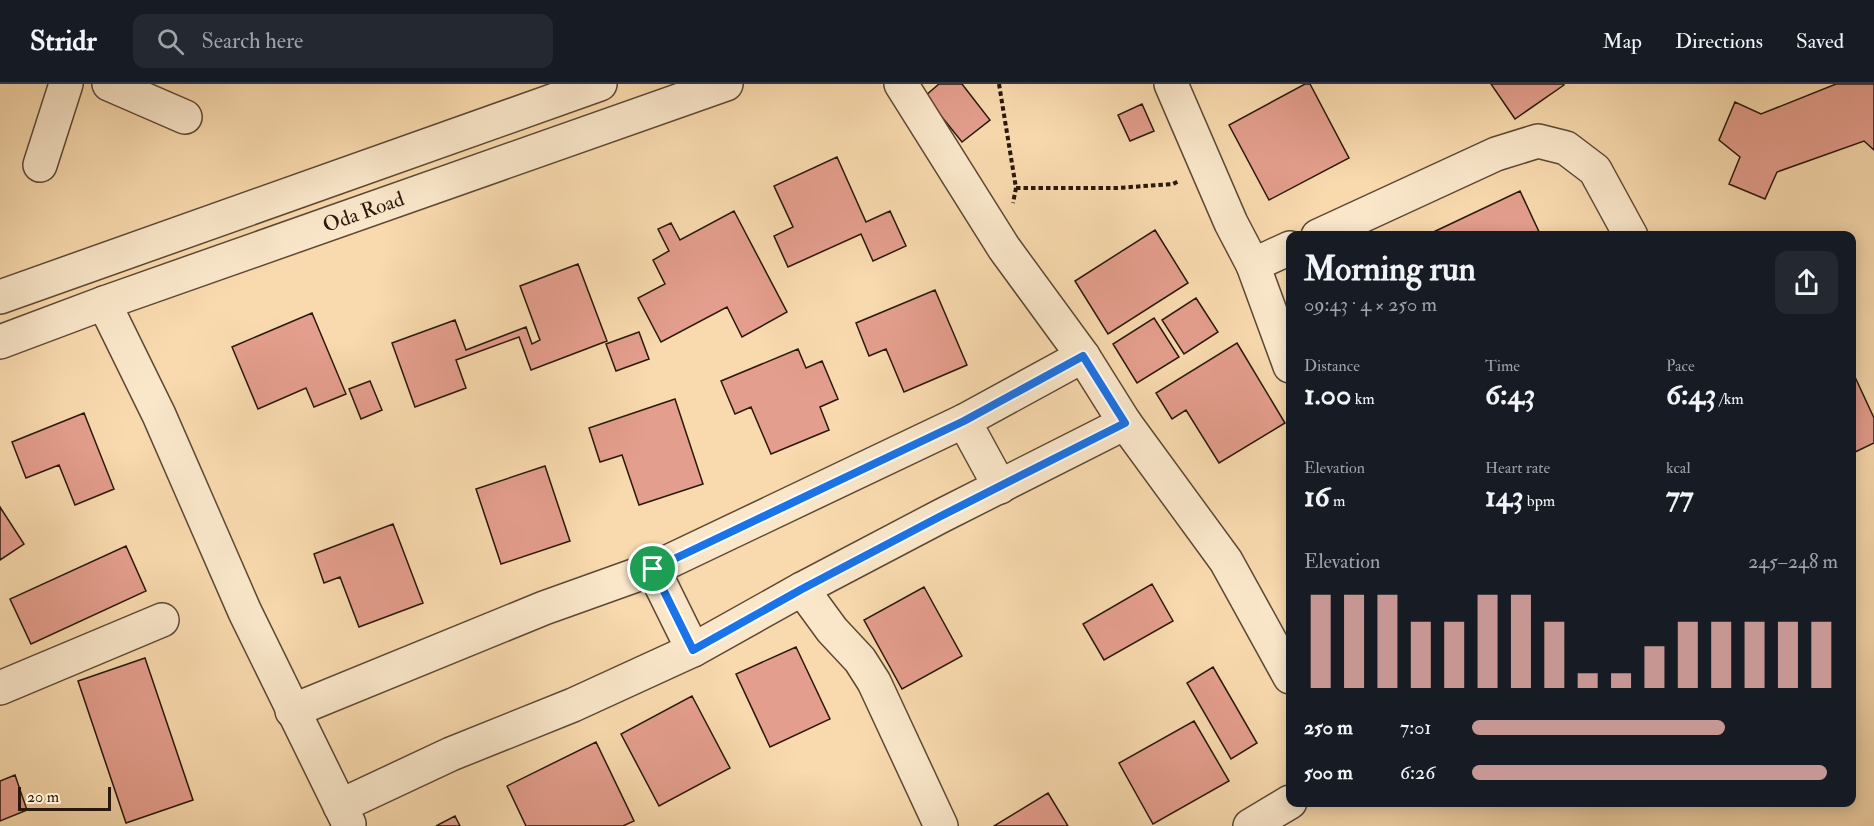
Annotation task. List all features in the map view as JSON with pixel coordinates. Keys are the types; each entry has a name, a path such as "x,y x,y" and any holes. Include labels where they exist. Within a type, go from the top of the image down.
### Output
{"street":[{"path":"40,165 66,84"},
{"path":"109,84 185,117"},
{"name":"Oda Road","path":"0,297 600,84"},
{"name":"Oda Road","path":"0,342 104,303 726,84"},
{"path":"901,84 1004,248 1083,356 1125,423 1227,561 1286,661"},
{"path":"1171,84 1231,224 1253,265 1286,355"},
{"path":"1328,231 1496,154 1538,141 1566,148 1594,170 1628,231"},
{"path":"1253,265 1286,250"},
{"path":"104,303 159,415 245,612 345,816 451,754 573,705 693,650 802,589 1125,423"},
{"path":"292,711 544,608 653,569 964,421 1083,356"},
{"path":"964,421 1000,487"},
{"path":"653,569 693,650"},
{"path":"802,589 832,630 860,660 874,682 941,826"},
{"path":"0,688 162,620"},
{"path":"1250,826 1286,804"}],"path":[{"path":"999,84 1016,188 1004,248"},
{"path":"1016,188 1117,188 1173,184 1206,165"}],"building":[{"path":"939,84 962,84 990,120 962,142 925,96"},
{"path":"1305,84 1310,84 1349,158 1269,200 1229,125"},
{"path":"1491,84 1563,84 1564,85 1515,119"},
{"path":"1836,84 1874,84 1874,150 1864,141 1777,172 1765,199 1729,184 1740,157 1719,140 1735,102 1761,114"},
{"path":"1142,104 1154,131 1130,141 1118,115"},
{"path":"837,157 866,222 890,211 906,246 873,261 861,234 788,267 774,236 793,227 774,186"},
{"path":"1520,191 1539,231 1436,231"},
{"path":"734,211 787,312 742,337 727,307 661,342 638,298 665,284 653,260 669,251 658,229 671,223 680,240"},
{"path":"1155,230 1188,283 1108,334 1075,281"},
{"path":"578,264 607,341 531,370 519,337 456,360 466,388 415,407 392,343 455,320 466,350 526,327 532,344 540,340 520,286"},
{"path":"935,290 967,365 904,392 886,349 869,356 856,323"},
{"path":"1196,298 1218,332 1184,354 1162,320"},
{"path":"312,313 346,394 314,407 306,388 258,409 232,347"},
{"path":"1154,318 1179,357 1137,383 1113,344"},
{"path":"639,332 649,359 616,371 606,344"},
{"path":"1237,343 1285,423 1219,463 1186,410 1172,419 1156,393"},
{"path":"798,349 806,368 822,361 838,399 820,407 829,430 771,454 751,407 735,414 721,381"},
{"path":"1856,379 1874,418 1874,443 1856,452"},
{"path":"370,381 382,410 361,419 349,389"},
{"path":"675,399 703,484 639,505 622,455 600,462 589,428"},
{"path":"84,413 114,489 75,505 59,465 26,478 12,442"},
{"path":"545,466 570,541 501,564 476,489"},
{"path":"0,507 24,544 0,560"},
{"path":"393,524 423,603 359,627 340,577 324,583 314,554"},
{"path":"126,546 146,591 31,644 10,599"},
{"path":"1152,584 1173,621 1104,660 1083,624"},
{"path":"924,587 962,656 902,689 864,620"},
{"path":"796,647 830,719 770,747 736,674"},
{"path":"145,658 193,800 126,823 78,681"},
{"path":"1213,667 1257,743 1231,759 1187,683"},
{"path":"692,696 730,768 659,806 621,734"},
{"path":"1194,721 1229,781 1153,824 1119,763"},
{"path":"596,742 634,821 623,826 526,826 507,786"},
{"path":"15,775 27,810 0,821 0,781"},
{"path":"1048,793 1068,826 994,826"},
{"path":"455,816 460,826 436,826"}],"route":[{"path":"1083,356 1125,423 802,589 693,650 653,569 964,421 1083,356"}]}
